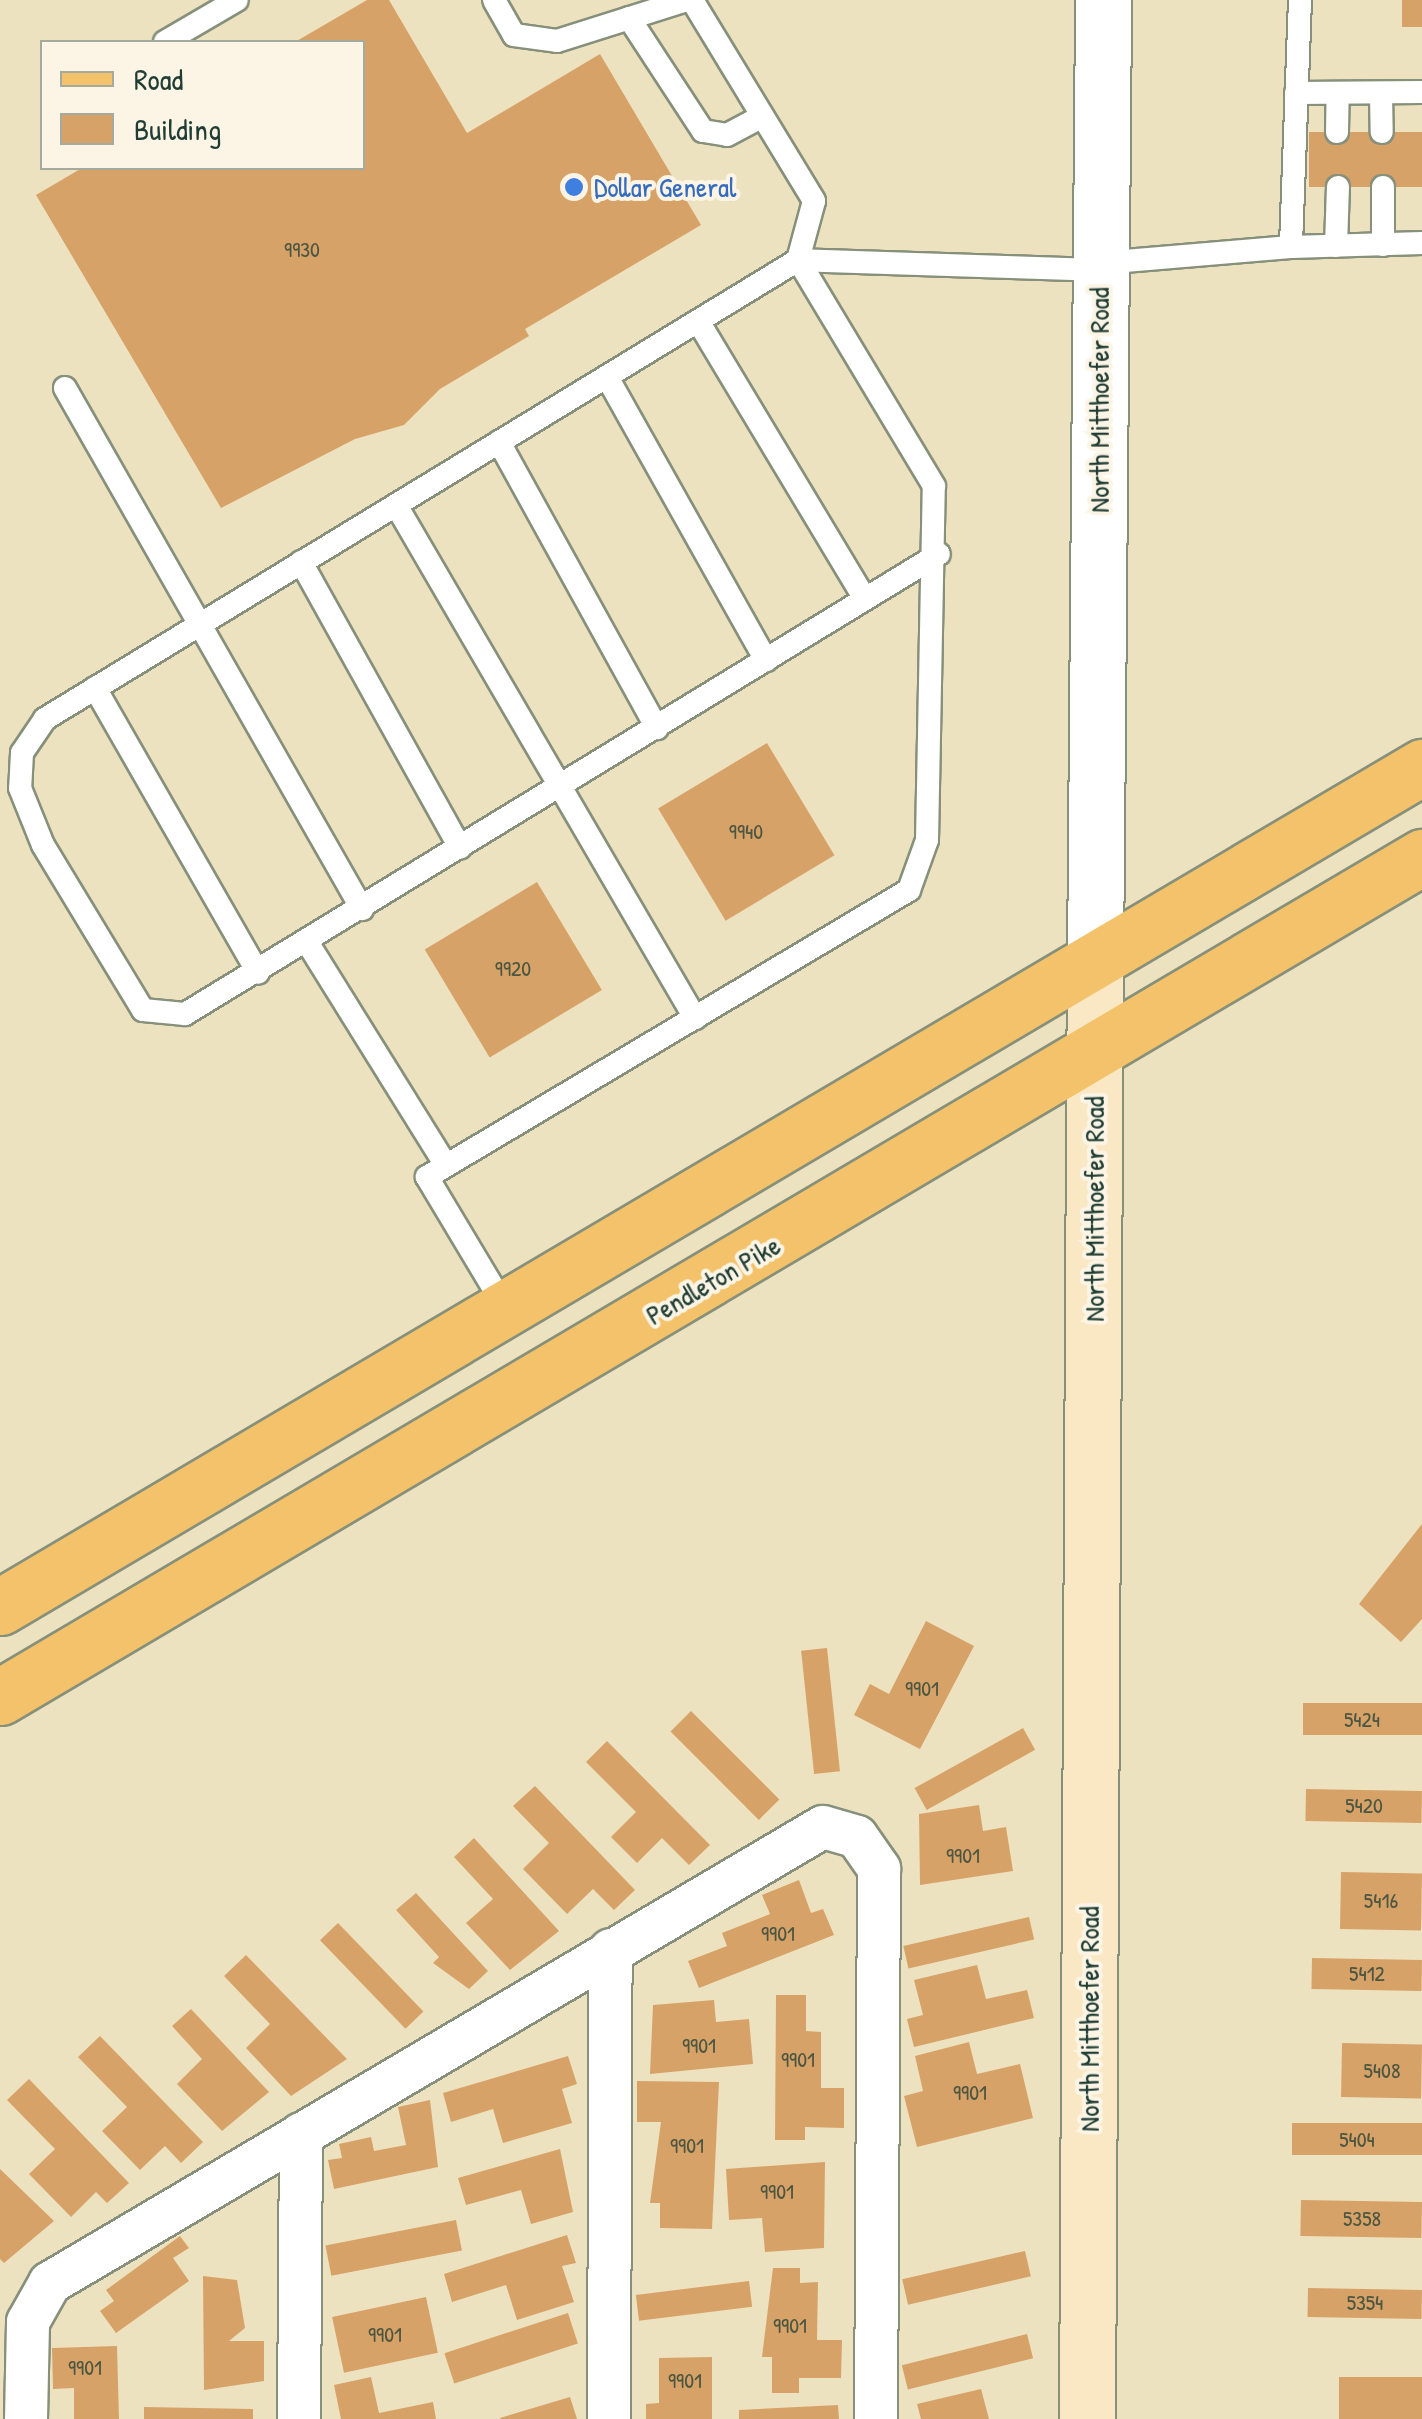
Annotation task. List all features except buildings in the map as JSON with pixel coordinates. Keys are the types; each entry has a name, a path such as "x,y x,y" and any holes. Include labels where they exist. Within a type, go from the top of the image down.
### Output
{"main road":[{"path":"0,1607 1422,766"},
{"name":"Pendleton Pike","path":"0,1697 1422,857"},
{"name":"North Mitthoefer Road","path":"1087,2419 1095,962"}],"street":[{"name":"North Mitthoefer Road","path":"1095,962 1103,0"},
{"path":"26,2419 28,2322 43,2289 814,1830 843,1831 871,1850 879,1878 876,2419"},
{"path":"609,2419 612,1950"},
{"path":"300,2419 301,2134"}],"lane":[{"path":"168,40 237,0"},
{"path":"494,0 514,35 557,40 689,0 814,202 798,260 934,486 939,554 928,840 909,890 428,1177 506,1309"},
{"path":"1291,247 1300,0"},
{"path":"629,18 704,132 727,135 762,116"},
{"path":"1296,93 1422,92"},
{"path":"1337,132 1338,93"},
{"path":"1381,93 1382,132"},
{"path":"1336,246 1338,187"},
{"path":"1382,187 1383,244"},
{"path":"939,554 258,973 185,1014 143,1010 43,845 20,788 22,753 45,719 798,260 1100,266 1291,247 1422,244"},
{"path":"698,321 865,599"},
{"path":"607,376 766,660"},
{"path":"66,388 362,909"},
{"path":"500,442 657,728"},
{"path":"396,505 695,1018"},
{"path":"301,562 460,848"},
{"path":"95,688 258,973"},
{"path":"307,942 446,1165"}],"place":[{"name":"Dollar General","path":"574,187"}]}
